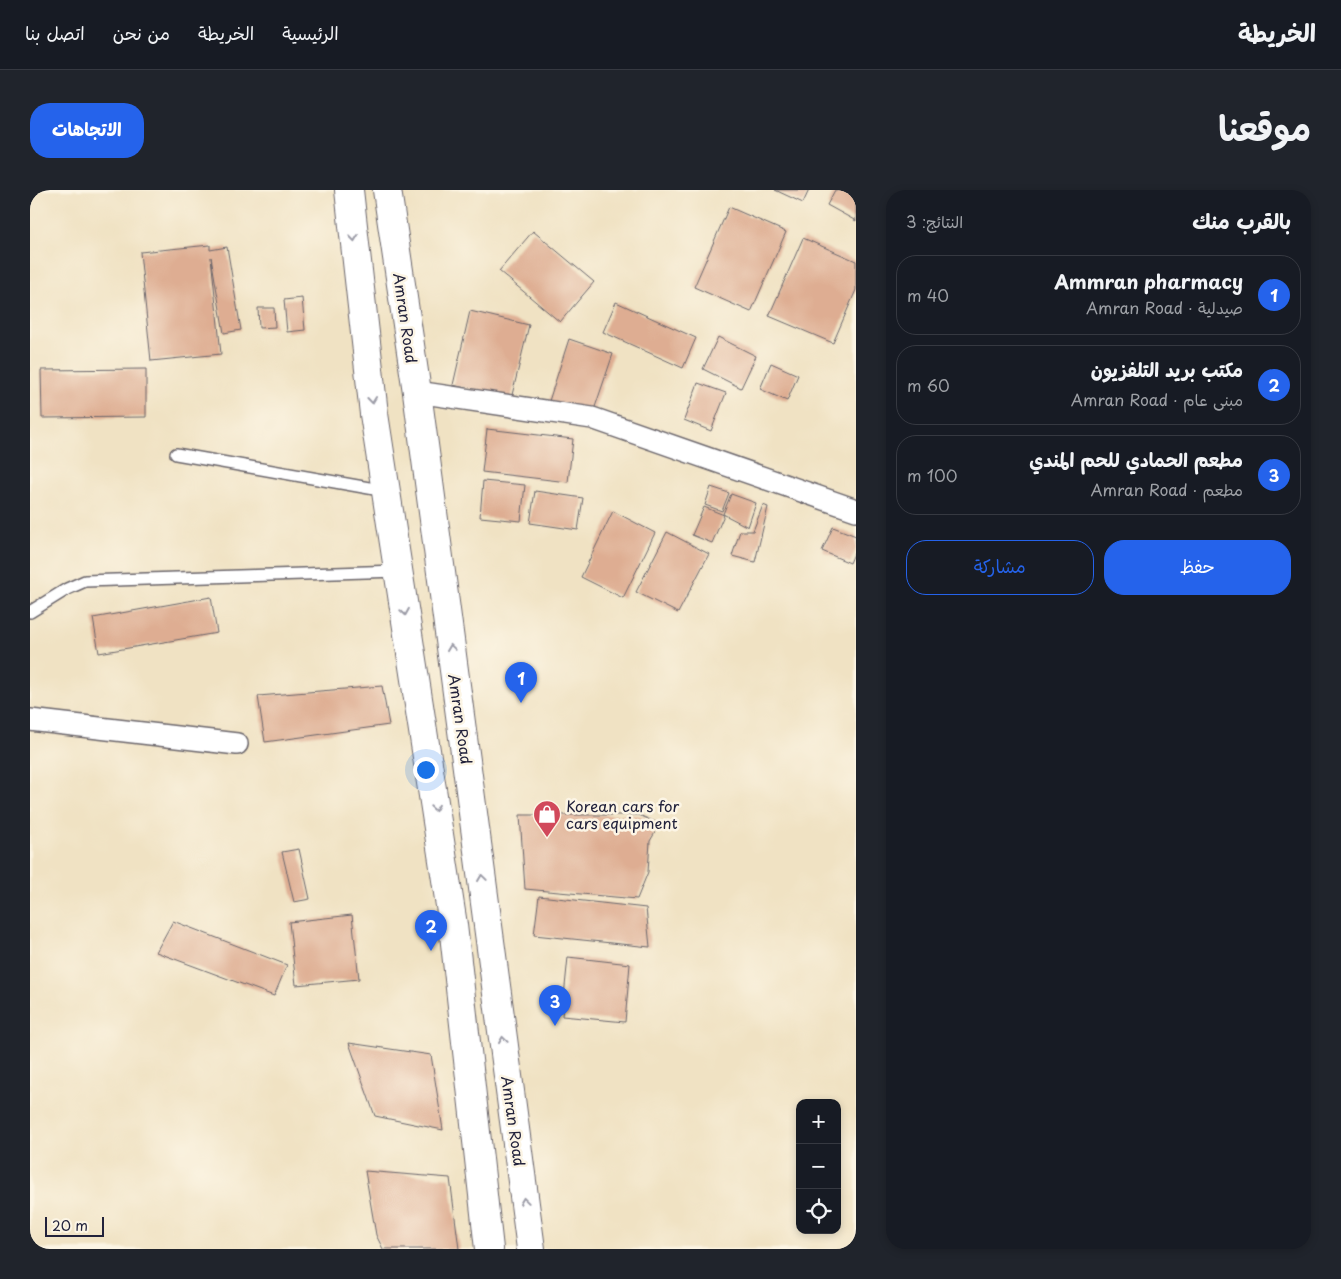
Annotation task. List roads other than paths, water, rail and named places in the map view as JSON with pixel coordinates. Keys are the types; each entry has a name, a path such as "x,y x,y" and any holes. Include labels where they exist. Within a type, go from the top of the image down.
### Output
{"main road":[{"path":"349,190 374,414 453,925 489,1249"},
{"name":"Amran Road","path":"387,190 417,392 531,1249"}],"street":[{"path":"417,392 592,418 856,510"},
{"path":"30,720 237,744"}],"lane":[{"path":"176,454 386,491"},
{"path":"30,612 67,589 85,581 398,570"}],"place":[{"name":"Ammran pharmacy","path":"521,703"},
{"name":"Korean cars for cars equipment","path":"547,838"},
{"name":"مكتب بريد التلفزيون","path":"431,951"},
{"name":"مطعم الحمادي للحم المندي","path":"555,1026"}]}
